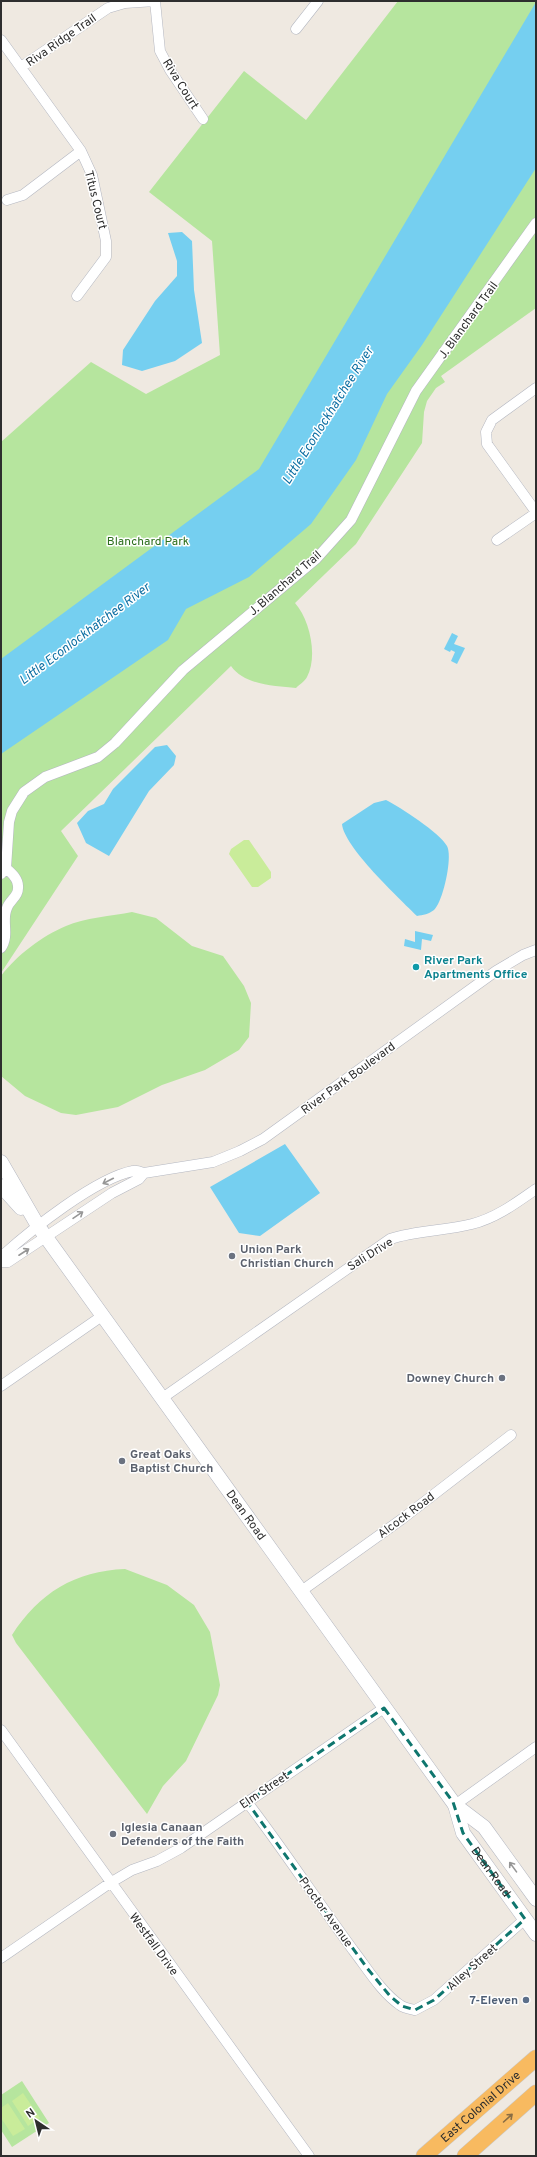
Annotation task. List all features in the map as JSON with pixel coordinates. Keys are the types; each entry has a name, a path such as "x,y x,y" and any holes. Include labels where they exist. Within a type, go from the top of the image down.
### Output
{"highway":[{"name":"East Colonial Drive","path":"424,2156 536,2058"},
{"path":"465,2156 536,2093"}],"main road":[{"name":"Dean Road","path":"1,1162 42,1232 384,1708 455,1805 484,1827 536,1899"},
{"name":"Dean Road","path":"1,1186 42,1232"},
{"name":"Dean Road","path":"455,1805 463,1833 536,1934"}],"street":[{"name":"Riva Ridge Trail","path":"1,40 21,67 108,8 125,3 155,1"},
{"name":"Riva Court","path":"155,1 160,51 170,70 203,119"},
{"path":"296,29 318,1"},
{"name":"Titus Court","path":"21,67 82,152 92,176 106,241 106,257 77,296"},
{"path":"7,200 23,195 82,152"},
{"name":"J. Blanchard Trail","path":"1,948 5,941 4,905 18,894 18,884 14,876 4,871 9,822 12,811 24,792 46,777 98,757 115,743 183,670 316,558 351,520 416,391 536,223"},
{"path":"497,540 536,512 487,444 486,432 492,420 536,388"},
{"name":"River Park Boulevard","path":"42,1232 103,1183 134,1170 144,1173 212,1162 240,1152 263,1139 496,971 523,955 536,950"},
{"name":"River Park Boulevard","path":"42,1232 139,1179 144,1173"},
{"name":"Sali Drive","path":"161,1399 390,1239 408,1233 471,1224 490,1218 506,1210 536,1190"},
{"path":"1,1261 2,1256 42,1232"},
{"path":"1,1386 102,1316"},
{"name":"Alcock Road","path":"300,1592 402,1518 511,1435"},
{"name":"Elm Street","path":"2,1954 110,1883 132,1870 181,1848 384,1708"},
{"name":"Westfall Drive","path":"1,1730 110,1883 309,2156"},
{"path":"455,1805 536,1747"},
{"name":"Proctor Avenue","path":"247,1802 285,1852 309,1891 372,1974 390,1996 402,2006 415,2010"},
{"name":"Alley Street","path":"415,2010 434,2000 525,1918"}],"highlighted area":[{"path":"384,1708 453,1802 463,1833 525,1919 434,2000 415,2010 402,2006 390,1996 367,1968 247,1802"}],"green space":[{"name":"Blanchard Park","path":"398,1 536,1 536,308 441,376 445,382 436,388 427,401 424,412 422,443 356,544 295,603 305,619 311,638 312,659 306,678 296,688 270,685 252,681 237,672 231,666 61,831 78,856 1,973 1,442 91,362 146,394 220,355 212,241 149,192 244,71 306,120"},
{"path":"244,840 249,840 271,872 271,878 258,887 252,887 229,854 231,849"},
{"path":"132,912 156,918 192,946 223,956 244,986 251,1003 249,1037 239,1050 205,1070 162,1085 118,1107 76,1115 61,1113 25,1096 1,1076 1,976 7,968 30,947 57,930 81,921"},
{"path":"125,1569 167,1585 194,1605 210,1632 220,1685 218,1695 186,1761 163,1786 147,1814 16,1643 12,1635 34,1607 46,1596 60,1587 90,1574"},
{"path":"22,2081 49,2123 12,2147 1,2130 1,2095"},
{"path":"23,2093 40,2118 28,2126 12,2101"},
{"path":"8,2103 25,2129 13,2136 1,2118 1,2108"}],"water":[{"name":"Little Econlockhatchee River","path":"536,2 536,168 422,345 387,394 356,460 311,524 249,577 186,609 168,640 1,754 1,659 259,469"},
{"path":"182,232 192,241 194,290 202,343 175,361 142,371 122,365 123,350 155,301 177,276 177,261 168,233"},
{"path":"452,633 458,636 454,644 465,648 457,664 451,661 455,652 451,650 450,652 444,649"},
{"path":"167,745 176,756 174,765 149,791 109,856 86,843 77,823 88,811 104,804 113,789 155,747"},
{"path":"386,800 410,814 436,834 447,846 449,860 444,889 434,910 428,913 417,916 374,872 352,846 345,834 342,824 374,803"},
{"path":"415,931 433,935 431,941 422,939 421,950 404,946 405,939 415,942"},
{"path":"285,1144 320,1193 260,1236 239,1233 210,1187"}],"place":[{"name":"River Park Apartments Office","path":"416,967"},
{"name":"Union Park Christian Church","path":"232,1256"},
{"name":"Downey Church","path":"502,1378"},
{"name":"Great Oaks Baptist Church","path":"122,1461"},
{"name":"Iglesia Canaan Defenders of the Faith","path":"113,1834"},
{"name":"7-Eleven","path":"526,2000"}]}
